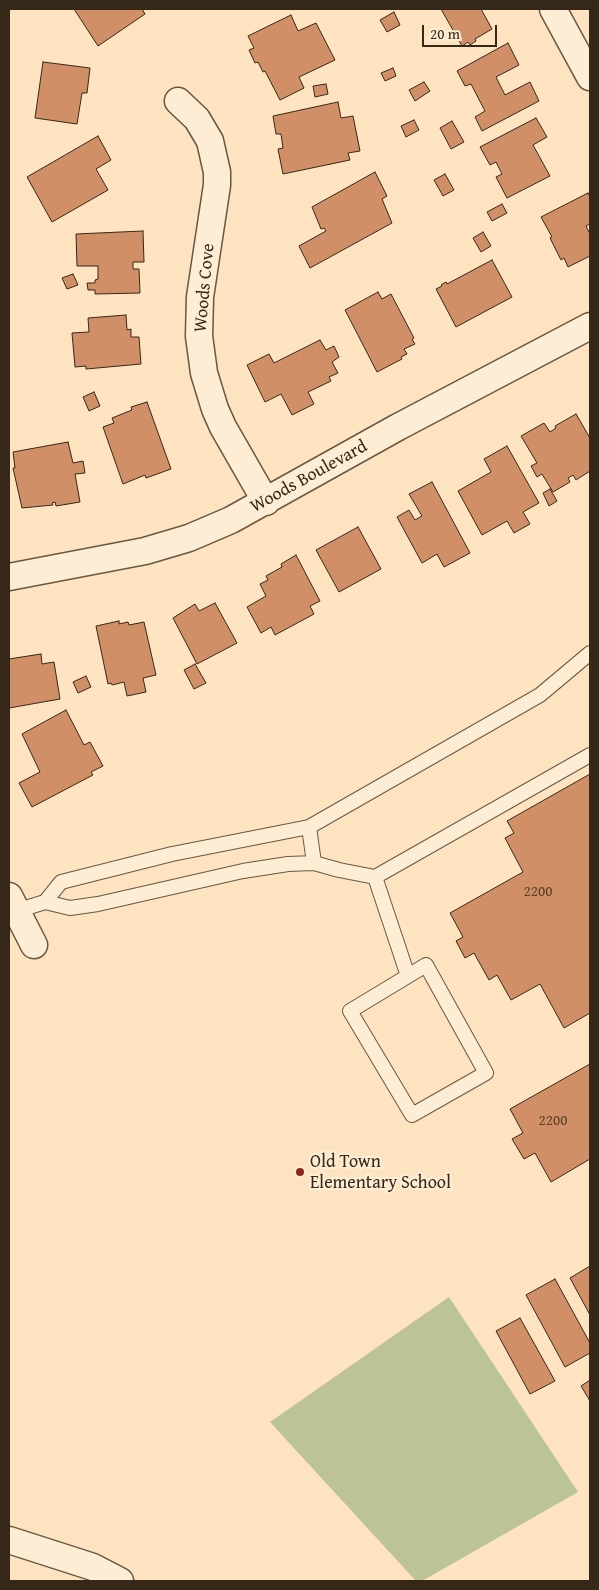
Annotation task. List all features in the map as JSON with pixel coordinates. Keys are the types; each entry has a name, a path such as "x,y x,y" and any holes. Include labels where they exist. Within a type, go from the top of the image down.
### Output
{"street":[{"path":"553,9 590,77"},
{"name":"Woods Cove","path":"178,101 197,119 210,141 217,172 217,185 200,296 199,336 204,373 215,409 223,427 266,502"},
{"name":"Woods Boulevard","path":"9,577 145,551 189,538 231,520 398,427 590,326"},
{"path":"12,904 34,945"},
{"path":"9,1540 93,1567 120,1581"}],"lane":[{"path":"45,902 61,882 76,877 172,854 309,827 540,695 590,653"},
{"path":"12,904 45,902 70,908 98,904 243,871 288,864 314,863 375,877 590,755"},
{"path":"309,827 314,863"},
{"path":"375,877 408,976"},
{"path":"426,965 486,1073 412,1115 350,1010 408,976 426,965"}],"green space":[{"path":"449,1297 578,1492 422,1581 416,1581 270,1422"}],"building":[{"path":"74,9 142,9 145,14 98,46"},
{"path":"441,9 481,9 492,29 475,39 476,41 470,45 468,42 462,46"},
{"path":"394,12 400,25 387,32 380,20"},
{"path":"291,15 298,31 316,23 335,60 299,77 304,88 280,100 265,71 263,72 258,62 255,63 249,50 254,48 248,36"},
{"path":"508,43 519,65 496,77 505,95 530,82 539,101 482,131 475,117 485,111 471,84 465,86 457,71"},
{"path":"43,62 90,68 87,93 82,93 77,124 35,118"},
{"path":"393,68 396,76 385,81 381,73"},
{"path":"424,82 430,91 415,101 409,90"},
{"path":"326,84 328,94 315,97 313,86"},
{"path":"338,102 341,118 353,116 360,151 348,153 350,160 283,174 278,149 283,148 281,134 276,134 273,116"},
{"path":"536,118 547,137 533,145 550,176 507,198 496,177 502,174 496,162 490,165 480,147"},
{"path":"414,120 419,130 406,137 401,126"},
{"path":"452,121 464,142 451,149 440,128"},
{"path":"98,136 111,160 96,169 108,190 52,222 27,177"},
{"path":"375,172 387,196 382,199 392,223 310,268 299,246 326,231 324,228 321,229 312,207"},
{"path":"445,174 454,190 443,196 434,180"},
{"path":"588,193 590,197 590,224 586,226 590,234 590,256 568,267 564,258 561,260 550,238 552,237 541,217"},
{"path":"502,204 507,213 492,221 487,212"},
{"path":"143,231 144,262 133,262 133,269 139,269 140,293 95,294 95,290 88,290 87,283 95,283 95,280 98,279 98,266 77,266 76,234"},
{"path":"483,232 491,246 481,252 473,238"},
{"path":"492,260 512,297 456,327 436,289 446,282 447,284"},
{"path":"73,274 78,285 67,289 62,278"},
{"path":"378,292 382,299 391,294 414,338 412,339 415,344 404,349 407,354 401,357 402,359 377,372 345,310"},
{"path":"126,315 127,330 131,329 131,337 139,337 141,364 86,369 86,366 75,367 72,333 89,332 88,318"},
{"path":"320,340 326,350 334,346 339,357 332,362 338,373 329,377 331,381 308,392 314,404 292,415 281,394 265,402 247,365 269,354 274,363"},
{"path":"94,392 100,406 89,411 83,397"},
{"path":"147,402 171,469 146,478 145,475 123,484 103,427 114,423 112,418 132,410 131,407"},
{"path":"576,414 590,438 590,471 576,480 573,475 568,478 570,482 553,492 542,474 537,477 531,466 537,463 521,436 544,423 550,432 556,428 555,426"},
{"path":"68,442 73,463 83,461 85,473 75,474 80,502 56,506 55,502 52,503 53,505 22,508 13,468 15,468 13,452"},
{"path":"507,446 539,503 523,512 530,524 514,533 507,521 482,535 458,491 491,472 484,459"},
{"path":"432,482 470,553 444,567 437,554 422,563 397,517 409,510 415,520 422,516 409,494"},
{"path":"550,489 557,501 549,506 543,493"},
{"path":"358,527 381,569 339,592 316,550"},
{"path":"296,555 320,601 310,606 314,614 275,635 271,627 261,633 247,607 266,596 260,584 268,580 266,576 282,567 281,564"},
{"path":"215,603 237,643 197,664 173,618 195,604 199,611"},
{"path":"119,621 119,624 128,622 129,625 144,622 156,675 143,678 146,692 127,696 124,682 108,684 96,626"},
{"path":"41,654 42,664 54,662 60,699 9,708 9,659"},
{"path":"195,664 206,683 194,689 184,670"},
{"path":"86,676 91,687 78,693 73,682"},
{"path":"66,710 84,745 90,742 103,766 91,772 93,775 32,807 19,783 40,772 22,734"},
{"path":"590,774 590,1013 564,1028 540,984 511,1000 497,975 489,980 474,953 465,958 456,941 463,937 450,913 523,872 505,838 514,833 507,821"},
{"path":"590,1064 590,1159 551,1182 535,1153 524,1159 512,1139 523,1133 510,1109"},
{"path":"590,1266 590,1315 570,1278"},
{"path":"555,1279 590,1343 590,1353 565,1367 526,1295"},
{"path":"520,1318 555,1381 530,1394 496,1331"},
{"path":"590,1380 590,1401 581,1386"}],"place":[{"name":"Old Town Elementary School","path":"300,1172"}]}
